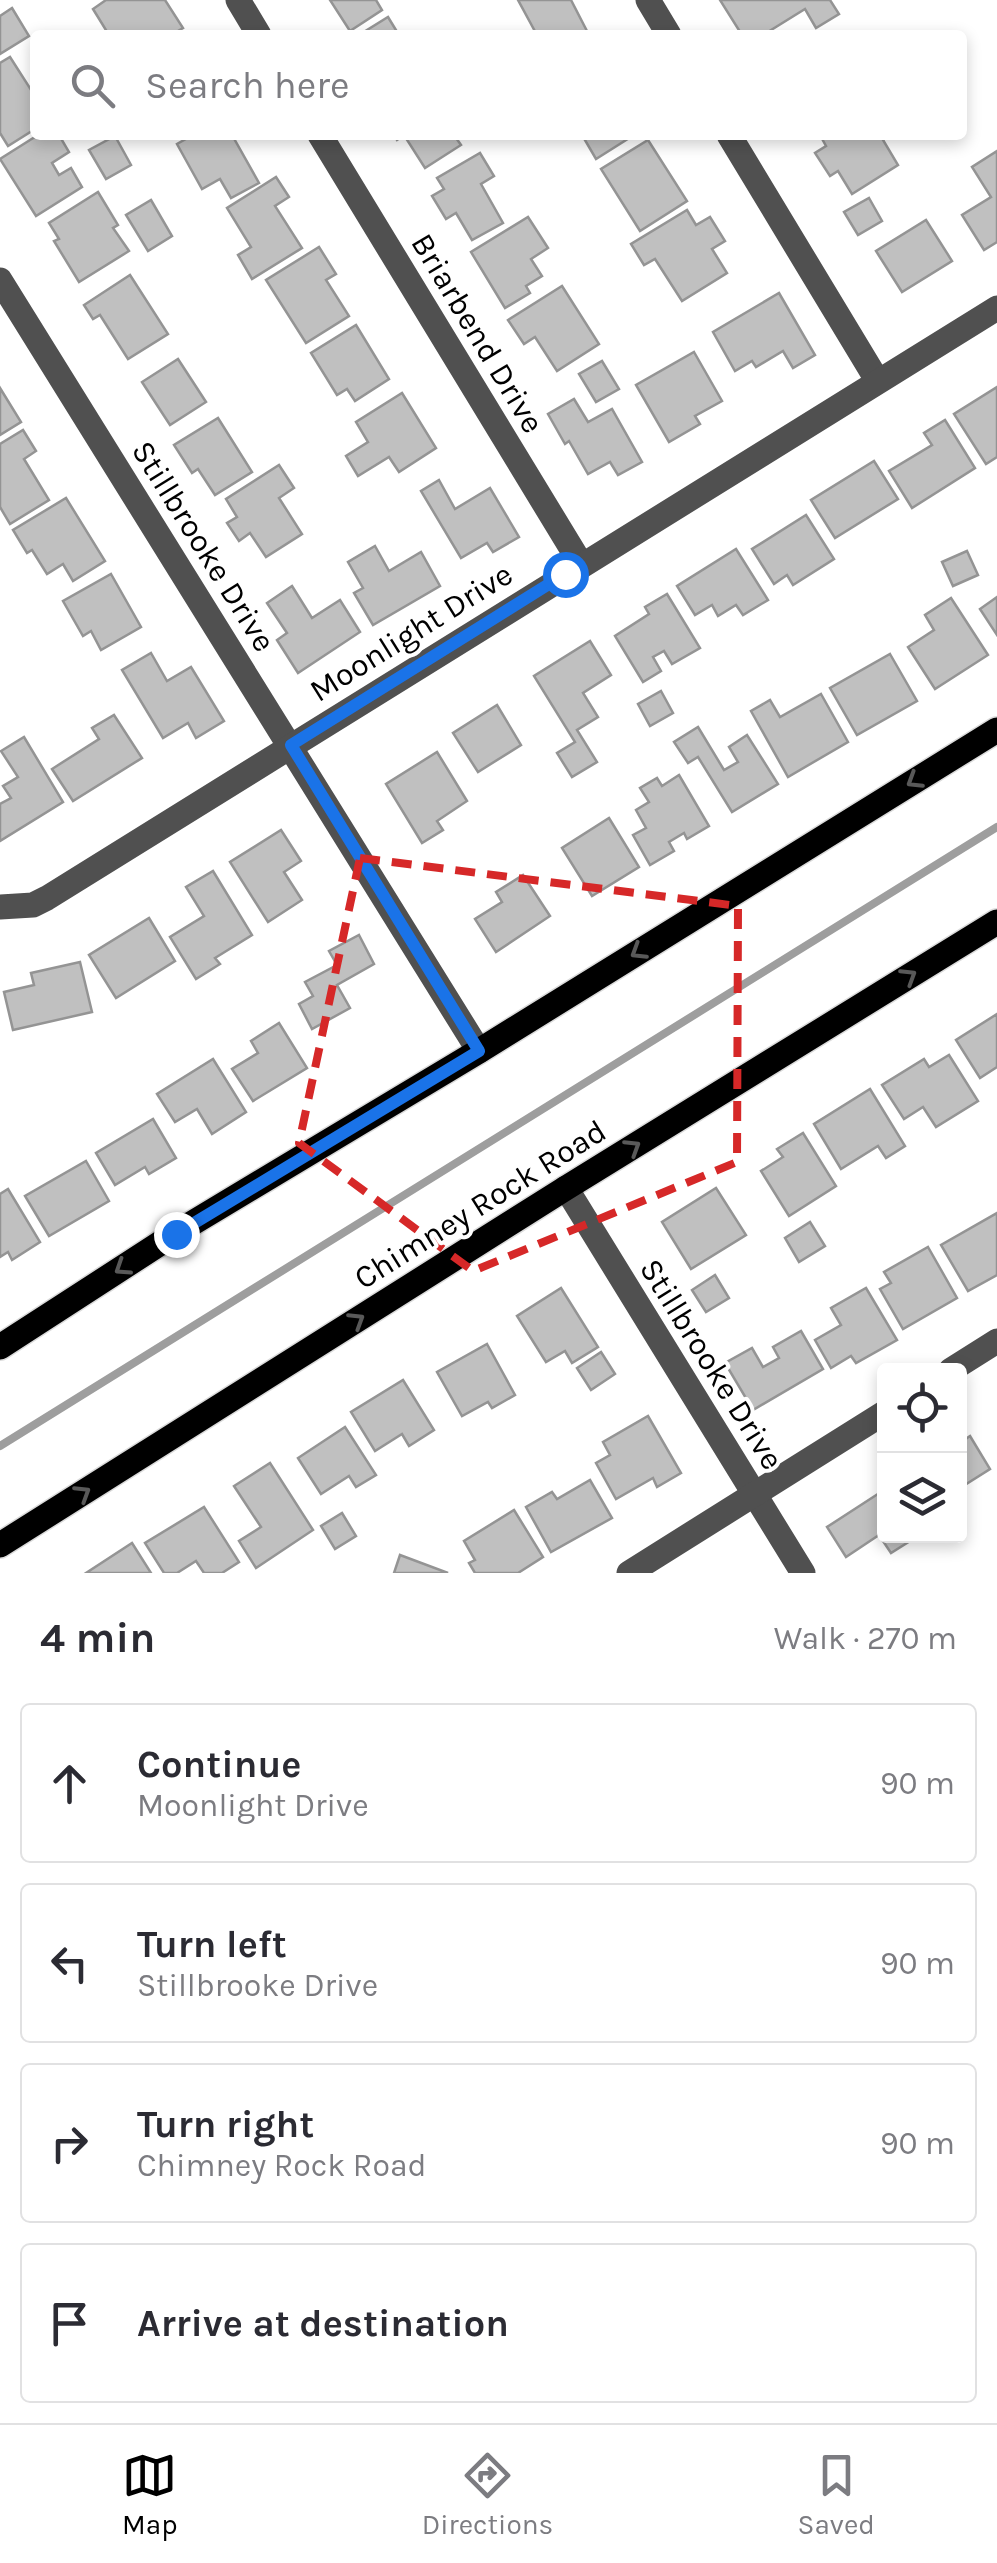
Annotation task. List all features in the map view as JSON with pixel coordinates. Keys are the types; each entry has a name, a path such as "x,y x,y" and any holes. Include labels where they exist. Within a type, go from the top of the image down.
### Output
{"main road":[{"path":"0,1347 176,1234 997,730"},
{"name":"Chimney Rock Road","path":"0,1545 997,922"}],"street":[{"path":"238,0 256,30"},
{"path":"648,0 666,30"},
{"name":"Briarbend Drive","path":"323,140 581,564"},
{"path":"732,140 877,380"},
{"name":"Stillbrooke Drive","path":"0,280 479,1051"},
{"name":"Moonlight Drive","path":"6,908 33,906 47,898 997,308"},
{"name":"Stillbrooke Drive","path":"566,1188 803,1573"},
{"path":"962,1363 997,1341"},
{"path":"629,1573 877,1418"}],"highlighted area":[{"path":"360,858 738,906 737,1162 473,1271 299,1143"}],"building":[{"path":"106,0 165,0 183,28 106,30 93,9"},
{"path":"330,0 376,0 382,10 349,30"},
{"path":"518,0 571,0 586,30 534,30"},
{"path":"720,0 830,0 839,14 816,28 805,9 771,30 739,30"},
{"path":"12,8 29,36 0,54 0,16"},
{"path":"388,17 396,30 367,30"},
{"path":"10,57 30,88 30,132 8,146 0,133 0,63"},
{"path":"30,140 62,140 69,152 52,163 59,175 71,168 82,187 36,216 0,159"},
{"path":"108,140 117,140 131,165 106,179 89,150"},
{"path":"184,140 235,140 259,183 231,198 220,179 202,189 177,144"},
{"path":"407,140 458,140 461,145 425,168"},
{"path":"585,140 626,140 596,159"},
{"path":"648,140 687,201 640,231 601,169"},
{"path":"823,140 883,140 898,165 852,194 838,171 830,176 815,153 826,146"},
{"path":"997,151 997,242 984,250 962,215 991,197 972,167"},
{"path":"480,153 494,176 481,184 503,223 472,240 456,213 446,219 432,196 444,189 437,178"},
{"path":"276,177 289,197 275,206 302,248 252,279 238,255 251,247 227,208"},
{"path":"98,192 118,225 113,228 129,251 79,282 54,241 59,239 49,223"},
{"path":"869,198 882,221 858,235 844,212"},
{"path":"151,200 172,236 148,251 126,215"},
{"path":"687,210 696,225 710,217 725,241 712,249 727,273 682,301 655,259 644,265 631,244"},
{"path":"528,217 548,248 531,259 542,276 526,286 530,293 505,308 471,252"},
{"path":"926,220 952,261 902,292 876,251"},
{"path":"319,247 336,274 326,280 349,316 306,343 266,280"},
{"path":"130,275 168,334 128,359 100,315 93,319 84,305"},
{"path":"562,286 599,344 557,371 535,337 524,344 508,320"},
{"path":"779,293 815,355 793,368 783,351 756,367 752,361 735,371 713,332"},
{"path":"356,325 389,379 355,401 347,389 337,395 311,353"},
{"path":"694,352 722,401 695,416 700,424 669,442 636,385"},
{"path":"178,359 206,402 170,425 142,382"},
{"path":"602,361 619,389 596,402 579,374"},
{"path":"997,387 997,457 986,464 954,414"},
{"path":"0,388 21,422 0,435"},
{"path":"402,393 436,448 399,472 389,457 358,476 346,456 368,442 356,422"},
{"path":"574,399 588,422 612,409 642,462 618,475 610,462 588,474 548,414"},
{"path":"218,418 252,472 215,495 198,469 192,473 174,445"},
{"path":"945,420 975,468 912,508 889,471 932,445 924,433"},
{"path":"23,430 36,451 24,459 49,500 10,524 0,507 0,444"},
{"path":"874,461 898,499 835,538 811,500"},
{"path":"279,465 294,488 279,498 302,534 266,557 250,533 239,541 227,523 237,517 226,499"},
{"path":"439,480 455,509 490,488 519,537 493,552 487,543 461,558 421,491"},
{"path":"66,498 105,561 73,581 63,564 47,574 13,530"},
{"path":"806,515 834,559 793,585 787,575 774,584 752,549"},
{"path":"375,546 389,571 421,552 440,586 373,625 354,593 363,588 348,562"},
{"path":"736,549 768,600 743,615 736,605 718,616 712,605 695,615 677,586"},
{"path":"967,551 978,575 953,586 942,562"},
{"path":"111,574 141,627 101,650 91,631 83,636 63,601"},
{"path":"292,586 312,618 340,600 360,632 298,673 277,640 287,633 267,603"},
{"path":"667,594 700,648 672,664 664,651 653,657 661,671 643,682 615,636 649,614 645,607"},
{"path":"997,597 997,635 980,609"},
{"path":"951,598 988,655 935,689 908,647 934,630 925,615"},
{"path":"590,641 611,675 583,693 598,717 577,730 597,762 572,777 557,753 575,742 534,676"},
{"path":"151,653 167,681 191,667 224,721 196,738 188,723 163,738 122,670"},
{"path":"890,654 917,701 857,735 830,688"},
{"path":"661,691 673,713 650,726 638,704"},
{"path":"821,694 848,742 788,777 751,711 770,700 780,717"},
{"path":"497,705 521,745 478,772 453,733"},
{"path":"114,715 142,758 73,801 52,769 99,739 92,728"},
{"path":"698,727 724,770 738,762 729,747 747,735 778,784 732,812 698,757 688,763 674,742"},
{"path":"24,737 63,802 0,841 0,804 11,798 3,786 18,777 1,751"},
{"path":"437,752 467,801 437,821 443,830 422,843 386,784"},
{"path":"679,775 709,826 687,839 684,833 669,842 674,851 650,865 633,835 646,828 636,810 649,802 640,788 657,778 662,786"},
{"path":"609,818 639,867 592,896 562,848"},
{"path":"281,830 301,861 284,872 302,900 268,922 230,862"},
{"path":"213,871 252,935 215,958 220,964 196,979 170,937 204,916 186,887"},
{"path":"523,875 550,916 496,952 475,919 502,902 496,892"},
{"path":"149,918 175,961 116,998 89,955"},
{"path":"359,935 374,964 337,985 350,1008 312,1029 299,1004 313,996 305,982 337,965 329,951"},
{"path":"80,962 92,1012 13,1030 4,992 34,985 31,973"},
{"path":"997,1014 997,1067 980,1078 956,1040"},
{"path":"279,1023 307,1068 253,1101 232,1069 258,1053 251,1041"},
{"path":"949,1055 978,1101 936,1127 923,1107 904,1119 882,1085 924,1059 929,1067"},
{"path":"213,1059 246,1112 212,1134 197,1109 175,1122 157,1094"},
{"path":"870,1089 905,1146 886,1158 878,1146 841,1169 814,1124"},
{"path":"153,1119 176,1158 149,1174 145,1167 115,1185 96,1153"},
{"path":"803,1133 836,1186 789,1216 761,1171 783,1157 777,1149"},
{"path":"86,1161 109,1201 49,1236 25,1196"},
{"path":"716,1188 746,1235 691,1269 662,1222"},
{"path":"8,1189 40,1242 12,1260 8,1252 0,1257 0,1194"},
{"path":"997,1213 997,1275 968,1291 941,1245"},
{"path":"810,1222 825,1246 799,1262 785,1238"},
{"path":"928,1247 957,1298 903,1329 880,1289 891,1283 884,1272"},
{"path":"715,1275 729,1298 706,1312 692,1290"},
{"path":"561,1288 598,1347 572,1363 565,1351 546,1362 517,1316"},
{"path":"866,1288 897,1340 856,1363 851,1356 831,1368 815,1340 841,1325 831,1308"},
{"path":"801,1331 823,1369 753,1410 725,1363 752,1348 763,1367 779,1358 773,1347"},
{"path":"487,1344 515,1395 492,1408 488,1402 462,1416 437,1372"},
{"path":"601,1352 615,1374 591,1390 577,1368"},
{"path":"403,1380 434,1430 409,1446 402,1434 375,1451 351,1412"},
{"path":"648,1416 681,1473 657,1487 653,1478 616,1499 596,1463 610,1455 603,1442"},
{"path":"345,1427 376,1475 356,1487 349,1476 321,1494 298,1458"},
{"path":"970,1436 990,1469 967,1484 967,1453"},
{"path":"270,1463 313,1530 256,1568 239,1541 261,1527 234,1486"},
{"path":"590,1480 612,1518 551,1552 526,1507 552,1492 557,1499"},
{"path":"877,1495 877,1536 846,1557 827,1527"},
{"path":"204,1507 239,1562 222,1573 204,1573 196,1561 177,1573 164,1573 145,1543"},
{"path":"514,1510 543,1557 518,1573 475,1573 469,1563 475,1560 464,1541"},
{"path":"342,1513 356,1536 335,1549 321,1526"},
{"path":"132,1543 151,1573 86,1573"},
{"path":"884,1543 907,1543 891,1553"},
{"path":"400,1555 448,1573 394,1573"}],"waterway":[{"path":"0,1446 997,827"}],"route":[{"path":"176,1234 479,1051 291,745 565,574"}]}
